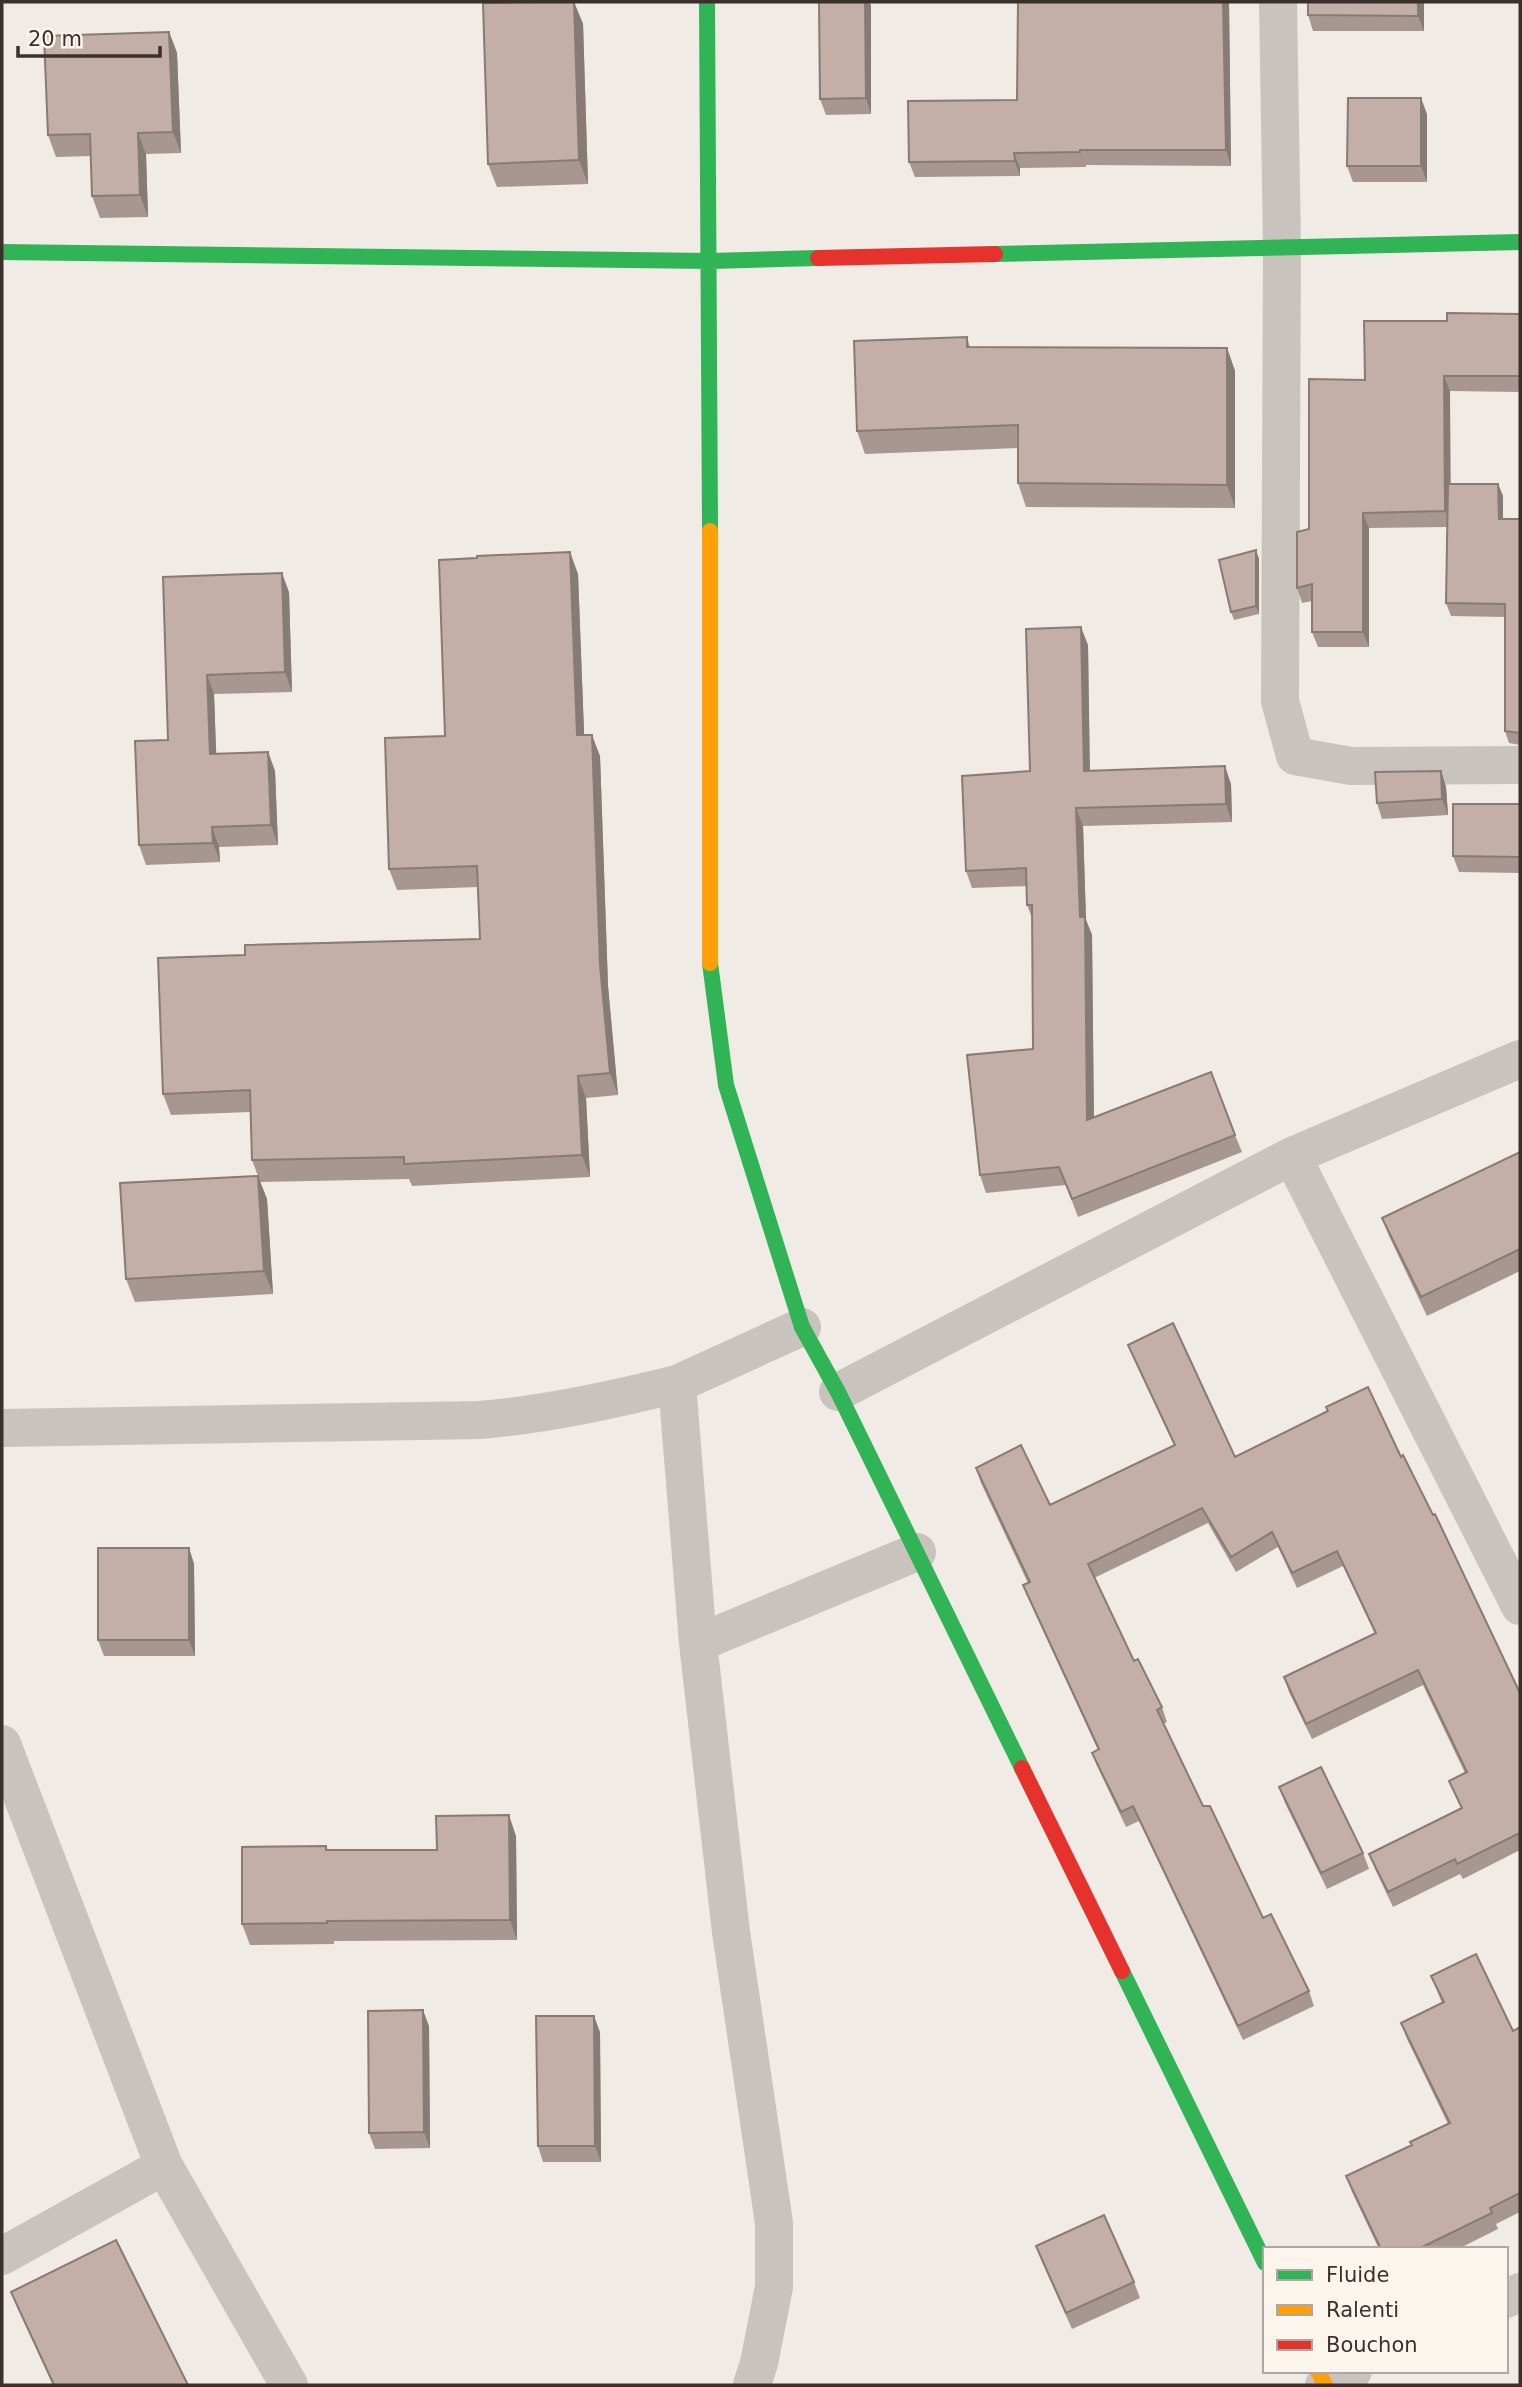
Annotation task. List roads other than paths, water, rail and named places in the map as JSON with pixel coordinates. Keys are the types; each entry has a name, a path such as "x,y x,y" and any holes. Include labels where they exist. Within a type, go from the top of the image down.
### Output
{"street":[{"path":"707,2 710,261 710,975 726,1085 802,1326 838,1392 1263,2259"},
{"path":"1278,2 1282,247 1280,701 1296,756 1351,766 1520,765"},
{"path":"2,251 710,261 1520,242"},
{"path":"838,1392 1292,1156 1520,1059"},
{"path":"1292,1156 1520,1606"},
{"path":"2,1428 480,1420 533,1415 598,1404 677,1384 802,1326"},
{"path":"677,1384 698,1643 732,1932 774,2223 774,2287 752,2385"},
{"path":"698,1643 917,1552"},
{"path":"2,1744 164,2166 289,2385"},
{"path":"2,2256 164,2166"},
{"path":"1325,2385 1349,2373"}]}
